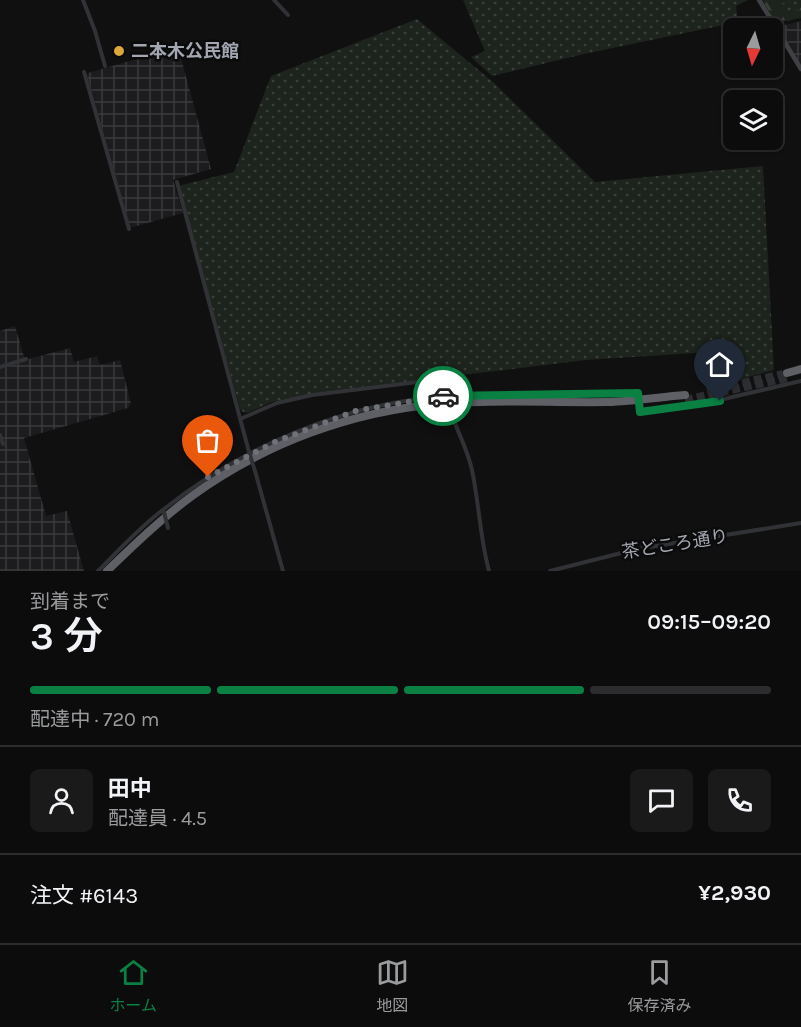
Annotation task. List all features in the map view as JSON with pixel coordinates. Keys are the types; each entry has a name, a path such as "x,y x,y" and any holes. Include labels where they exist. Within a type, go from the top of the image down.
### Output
{"highway":[{"path":"801,367 787,376 801,374"},
{"path":"107,571 172,511 208,485 266,452 327,427 389,411 441,404 609,402 685,397 598,406 441,408 375,418 329,431 274,453 218,484 175,514 114,571"}],"main road":[{"path":"759,0 801,69"}],"street":[{"path":"83,0 105,66"},
{"path":"274,0 288,15"},
{"path":"84,72 129,230"},
{"path":"177,182 283,571"},
{"path":"0,367 26,359"},
{"path":"240,419 277,403 312,395 442,379 446,383 451,413 463,438 472,471 489,571"},
{"path":"98,571 164,510 225,467 304,430 359,410 448,397 638,393 640,412 698,405 801,381"},
{"path":"0,435 3,444"},
{"path":"164,510 169,529"},
{"name":"茶どころ通り","path":"550,571 637,549 801,523"}],"shaded area":[{"path":"801,21 801,66 783,35 783,26"},
{"path":"178,47 211,169 173,180 183,213 133,227 130,226 87,75"},
{"path":"15,326 25,360 70,348 74,362 97,356 100,365 120,360 131,404 128,408 24,438 46,516 67,511 84,571 0,571 0,331"}],"green space":[{"path":"463,0 748,0 736,6 738,18 723,18 723,25 492,76 471,57 485,51"},
{"path":"761,0 801,0 801,18 783,22 783,18 773,18"},
{"path":"762,0 790,0 779,5 780,12 801,10 801,17 783,21 783,18 773,18"},
{"path":"417,19 493,82 595,182 763,166 774,370 713,387 696,353 586,360 320,392 272,402 247,413 243,412 240,409 178,186 234,172 271,76"}],"tunnel":[{"path":"707,391 783,374"},
{"path":"685,400 787,378"}],"way so far":[{"path":"208,477 275,442 355,411 443,396"}],"place":[{"name":"二本木公民館","path":"119,51"}],"route":[{"path":"443,396 638,393 640,412 720,401"}]}
